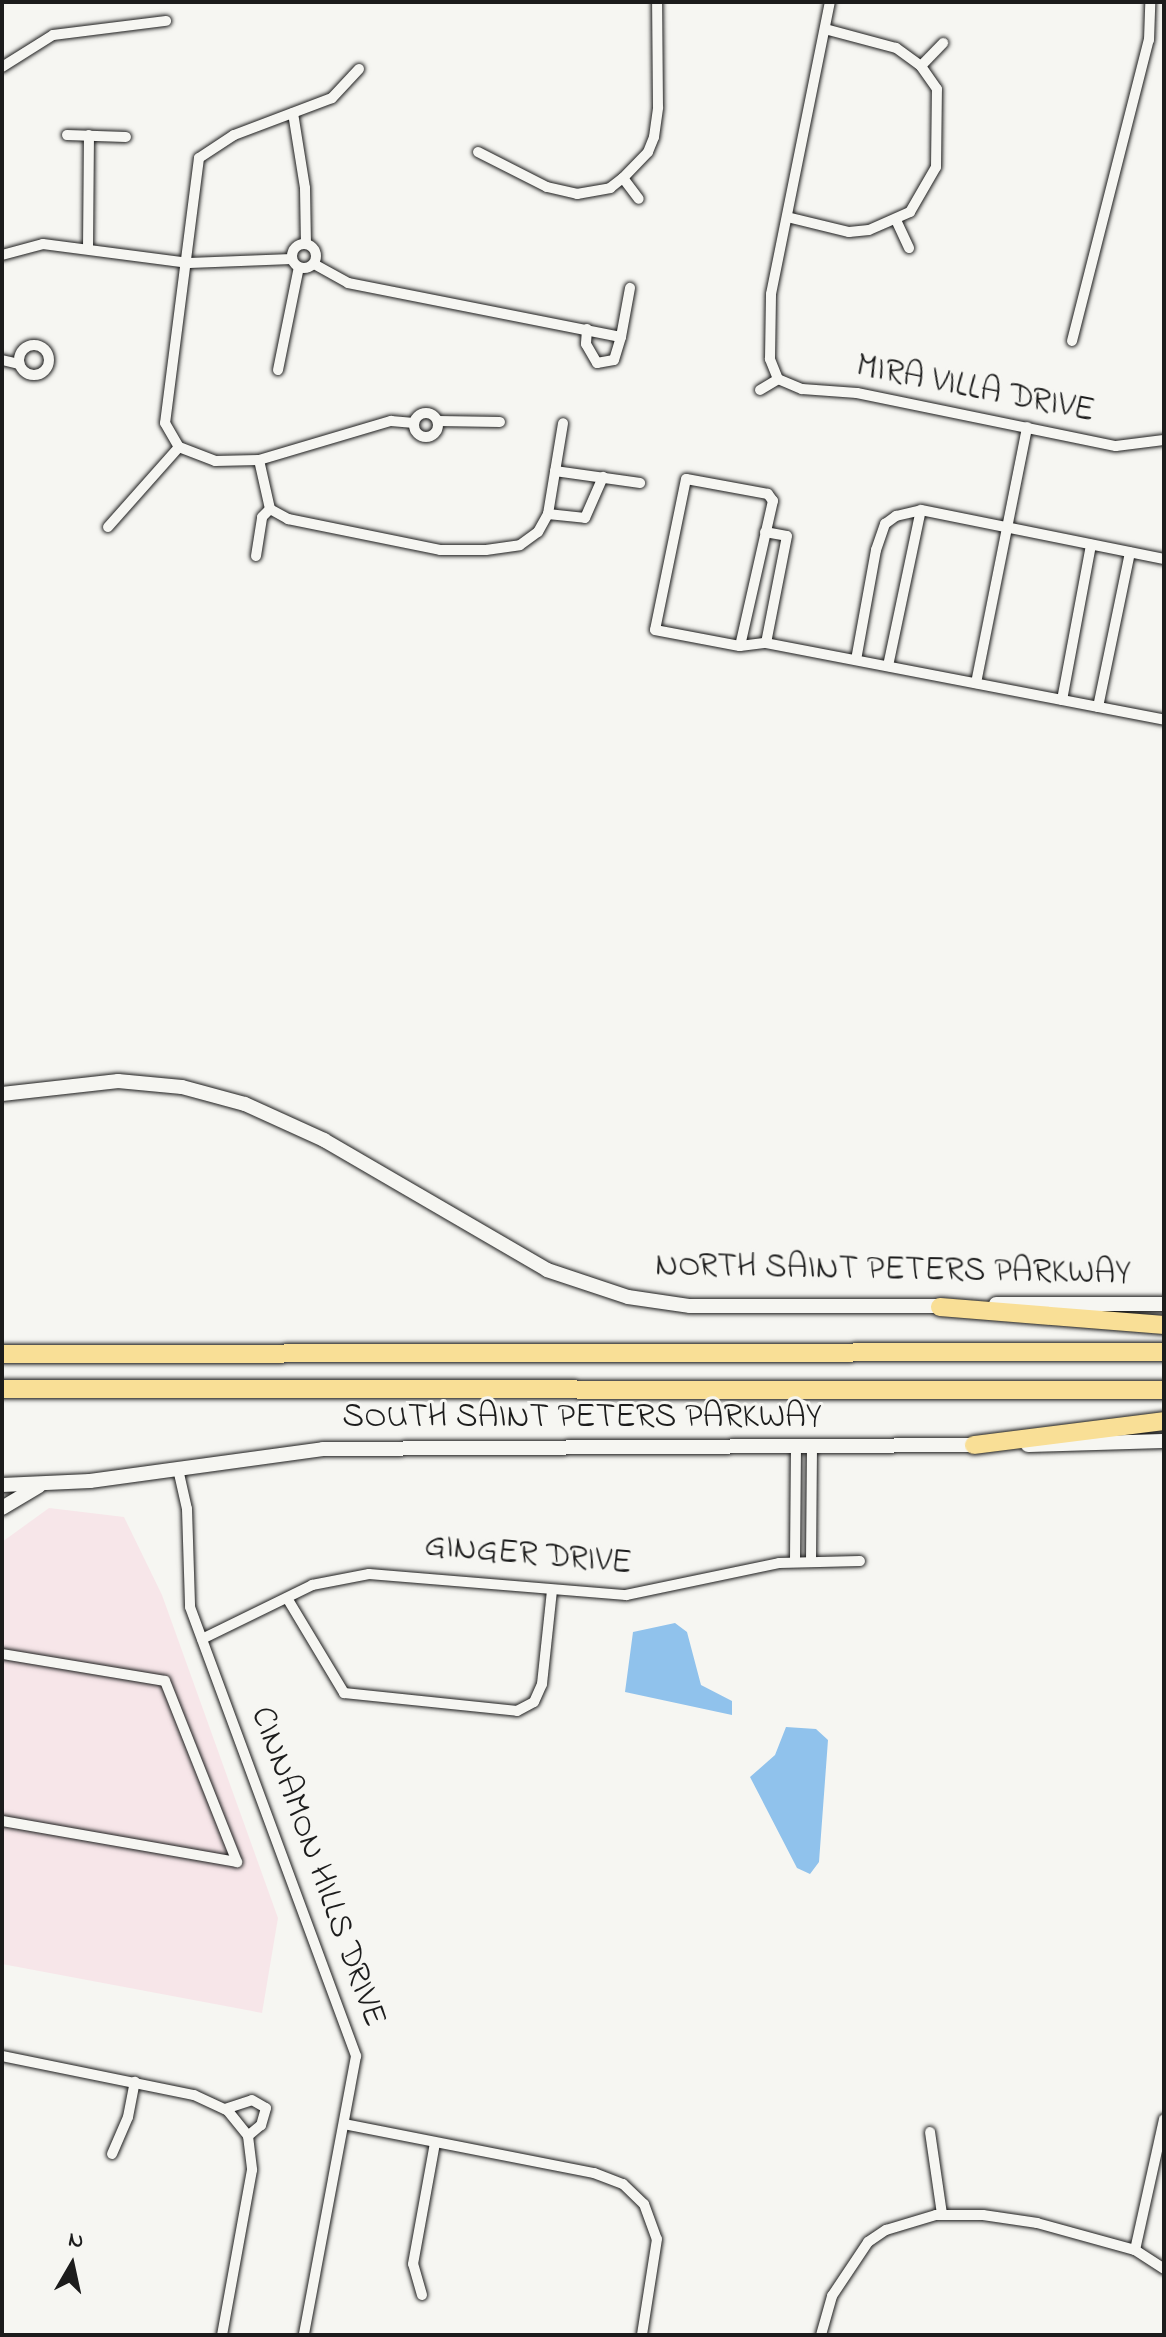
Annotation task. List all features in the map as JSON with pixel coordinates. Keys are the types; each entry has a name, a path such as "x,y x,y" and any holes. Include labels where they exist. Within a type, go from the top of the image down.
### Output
{"highway":[{"path":"940,1307 1164,1325"},
{"path":"2,1354 1164,1352"},
{"path":"2,1389 1164,1390"},
{"path":"974,1445 1164,1421"}],"main road":[{"name":"NORTH SAINT PETERS PARKWAY","path":"4,1093 118,1081 182,1087 245,1104 324,1140 547,1270 628,1297 690,1306 1164,1304"},
{"name":"SOUTH SAINT PETERS PARKWAY","path":"2,1485 43,1484 178,1469 323,1449 812,1449 1164,1441"},
{"path":"2,1508 43,1484"}],"street":[{"path":"478,152 547,187 577,194 610,188 623,178 648,152 654,137 657,2"},
{"path":"760,390 778,379 770,359 769,313 830,2"},
{"path":"1072,341 1149,40 1150,2"},
{"path":"2,66 53,35 166,21"},
{"path":"787,217 849,232 896,220 910,212 925,192 940,144 937,89 921,66 896,48 825,29"},
{"path":"921,66 943,43"},
{"path":"359,69 332,98 234,135 199,158 189,263 165,423 179,447 215,461 259,460 391,421 414,423 426,413 438,421 500,422"},
{"path":"293,113 305,188 306,244"},
{"path":"67,135 126,137"},
{"path":"88,248 89,135"},
{"path":"623,178 639,199"},
{"path":"896,220 909,248"},
{"path":"2,255 43,244 189,263 314,264 348,283 621,337"},
{"path":"278,370 295,263 293,250 306,244"},
{"path":"306,244 316,252 314,264"},
{"path":"587,329 586,344 597,363 614,360 630,288"},
{"path":"2,360 20,364"},
{"name":"MIRA VILLA DRIVE","path":"778,379 802,389 857,393 1116,446 1164,440"},
{"path":"414,423 426,438 436,433 438,421"},
{"path":"259,460 270,509 288,519 440,550 520,545 538,532 548,514 563,423"},
{"path":"976,683 1027,427"},
{"path":"108,527 179,447"},
{"path":"555,471 640,483"},
{"path":"548,514 585,518 603,477"},
{"path":"740,646 773,501 768,494 686,479 655,630 740,646 766,643 1164,720"},
{"path":"256,556 262,517 270,509"},
{"path":"888,666 921,510"},
{"path":"856,660 885,524 921,510 1164,559"},
{"path":"765,532 787,536 766,643"},
{"path":"1062,700 1091,545"},
{"path":"1098,707 1130,552"},
{"path":"795,1560 796,1449"},
{"path":"811,1561 812,1449"},
{"name":"CINNAMON HILLS DRIVE","path":"178,1469 187,1509 188,1595 352,2037 356,2056 304,2335"},
{"name":"GINGER DRIVE","path":"202,1639 323,1581 383,1573 552,1591 648,1593 795,1560 860,1561"},
{"path":"287,1598 344,1693 517,1711 534,1702 540,1691 552,1591"},
{"path":"2,1654 165,1681 237,1862 2,1821"},
{"path":"2,2056 194,2095 225,2109 248,2136 251,2187 222,2335"},
{"path":"112,2154 128,2117 135,2082"},
{"path":"225,2109 252,2100 266,2108 261,2125 248,2136"},
{"path":"1135,2250 1164,2119"},
{"path":"344,2124 594,2173 623,2184 644,2204 657,2239 642,2335"},
{"path":"930,2132 942,2214"},
{"path":"422,2295 413,2264 435,2143"},
{"path":"821,2335 832,2296 868,2242 886,2230 942,2214 1037,2223 1135,2250 1164,2269"}],"shaded area":[{"path":"49,1508 124,1517 162,1595 278,1918 262,2013 2,1964 2,1542"}],"water":[{"path":"675,1623 687,1632 701,1685 732,1701 732,1715 625,1692 633,1632"},
{"path":"786,1727 816,1729 828,1740 819,1862 810,1874 797,1868 750,1777 775,1755"}]}
